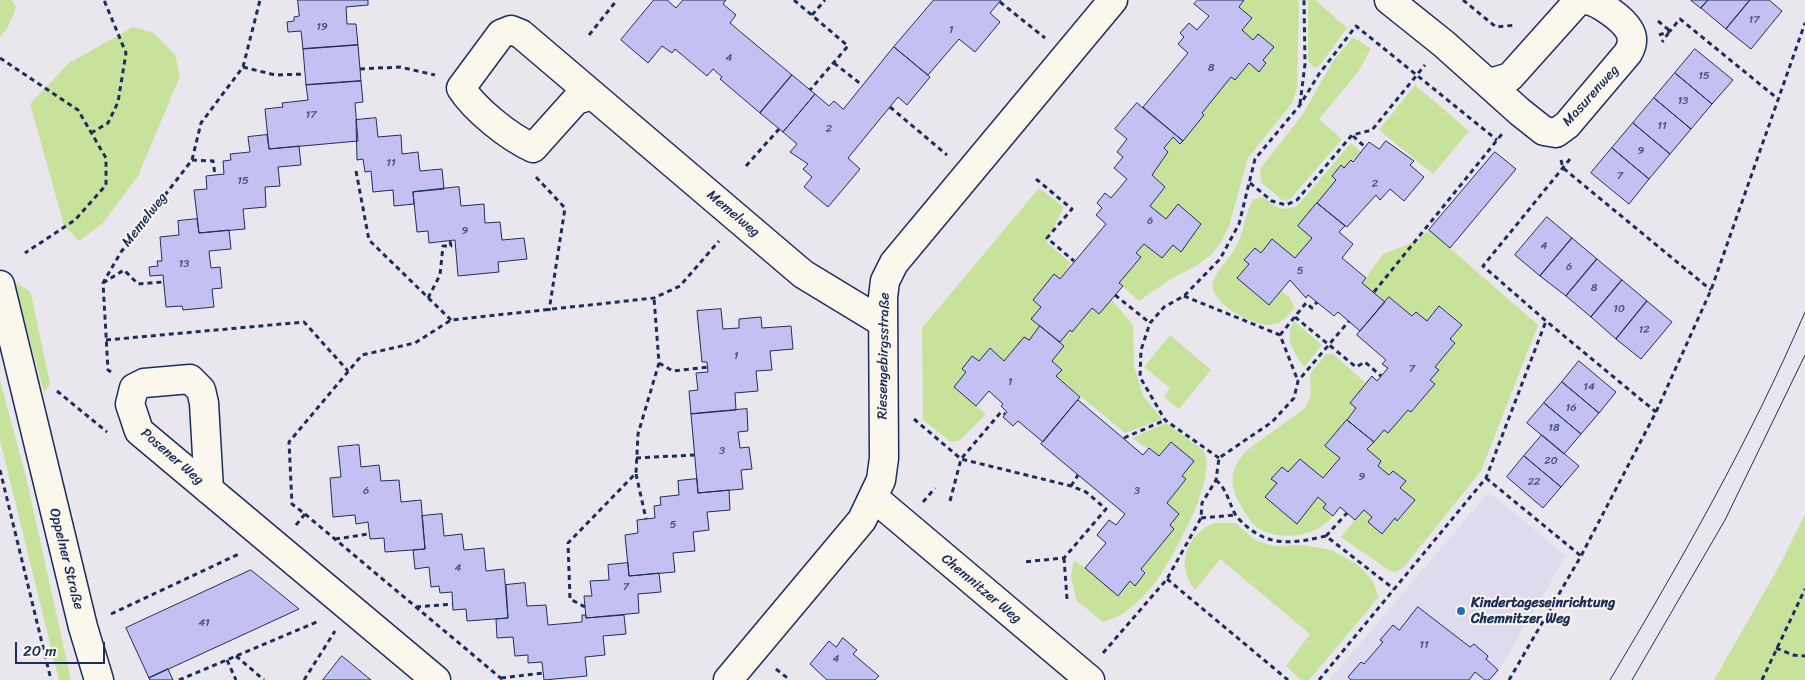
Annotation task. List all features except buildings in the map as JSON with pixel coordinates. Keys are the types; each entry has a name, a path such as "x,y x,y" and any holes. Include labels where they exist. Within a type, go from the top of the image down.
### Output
{"street":[{"name":"Riesengebirgsstraße","path":"728,680 862,520 881,480 884,458 882,322 885,281 894,263 1114,0"},
{"name":"Masurenweg","path":"1389,0 1444,44 1544,131 1556,133 1567,125 1628,53 1632,44"},
{"path":"1490,83 1510,77 1579,0"},
{"path":"1586,0 1593,0 1617,17 1629,30 1632,44"},
{"name":"Memelweg","path":"461,88 501,34 510,30 520,34 803,274 882,322"},
{"path":"461,88 467,98 517,140 534,148 576,100 593,95"},
{"name":"Oppelner Straße","path":"0,285 35,436 83,627 99,680"},
{"name":"Oppelner Straße","path":"0,332 35,436"},
{"name":"Posener Weg","path":"209,490 204,403 201,390 190,379 144,383 134,388 130,404 139,431 273,544 436,680"},
{"name":"Chemnitzer Weg","path":"873,497 1087,677"}],"path":[{"path":"92,133 108,123 118,102 126,53 104,0"},
{"name":"Memelweg","path":"103,283 121,252 192,160 201,123 243,67 260,0"},
{"path":"588,35 618,0"},
{"path":"794,0 848,46 810,90"},
{"path":"812,16 825,0"},
{"path":"1300,105 1305,64 1304,0"},
{"path":"1463,0 1496,27 1519,25"},
{"path":"1000,2 1067,56"},
{"path":"1632,44 1670,31 1680,19 1778,100"},
{"path":"1509,680 1581,556 1656,412 1711,290 1805,23"},
{"path":"1220,458 1165,420 1140,377 1141,350 1150,323 1164,307 1184,296 1220,259 1239,224 1255,159 1300,105 1319,74 1356,26 1497,140"},
{"path":"1250,183 1272,201 1286,205 1297,200 1352,135 1372,130 1444,44"},
{"path":"0,58 78,110 106,158 106,185 74,220 25,253"},
{"path":"834,63 862,85"},
{"path":"243,67 275,75 305,74"},
{"path":"360,69 400,68 439,76 461,88"},
{"path":"890,107 969,173"},
{"path":"1374,292 1520,112"},
{"path":"746,166 779,129"},
{"path":"1556,133 1563,168 1711,290"},
{"path":"1352,135 1365,147"},
{"path":"534,148 536,179 565,208 549,311"},
{"path":"192,160 213,161 215,175"},
{"path":"1563,168 1483,266 1656,412"},
{"path":"356,171 369,240 451,320"},
{"path":"1036,179 1072,208 1047,238 1074,261"},
{"path":"543,673 501,679 292,504 289,442 362,355 416,343 451,320 549,311 654,298 680,286 738,218"},
{"path":"428,298 440,275 443,246 451,246 450,241"},
{"path":"134,388 108,370 103,283 124,270 138,284 163,282"},
{"path":"1115,295 1150,323"},
{"path":"1184,296 1280,335 1298,381"},
{"path":"646,519 636,474 636,458 638,434 659,363 654,298"},
{"path":"1280,335 1306,303 1312,308 1317,302"},
{"path":"1294,317 1356,367 1365,362 1381,376"},
{"path":"1087,677 1167,579 1201,518 1202,502 1216,480 1220,458 1272,422 1294,398 1298,381 1349,321"},
{"path":"1319,680 1486,478 1546,321"},
{"path":"106,340 304,322 348,372"},
{"path":"659,363 673,371 708,367"},
{"path":"57,391 116,440 139,431"},
{"path":"950,501 961,459 1001,412 1005,414"},
{"path":"911,417 961,459 1071,486 1086,492 1106,509 1064,558 1023,562"},
{"path":"1124,438 1165,420"},
{"path":"636,458 694,455"},
{"path":"0,470 51,680"},
{"path":"585,608 570,599 568,543 636,474"},
{"path":"1071,486 1078,475"},
{"path":"1486,478 1581,556"},
{"path":"1216,480 1225,488 1235,515 1258,537 1280,542 1300,542 1326,536 1347,513"},
{"path":"922,502 935,488"},
{"path":"83,627 273,544 305,514"},
{"path":"1201,518 1235,515"},
{"path":"335,539 369,534"},
{"path":"1326,536 1394,589"},
{"path":"1064,558 1067,599"},
{"path":"1167,579 1288,680"},
{"path":"1762,680 1805,590"},
{"path":"416,607 453,604"},
{"path":"179,680 350,608"},
{"path":"304,680 350,608"},
{"path":"1776,648 1792,655 1805,656"},
{"path":"236,656 264,680"},
{"path":"227,660 236,680"},
{"path":"776,669 790,680"}],"shaded area":[{"name":"Kindertageseinrichtung Chemnitzer Weg","path":"1489,492 1566,556 1493,680 1329,680"}],"green space":[{"path":"0,0 12,0 16,8 8,27 0,37"},
{"path":"1244,0 1299,0 1297,88 1292,103 1248,158 1229,226 1213,253 1196,266 1169,280 1139,301 1119,283 1141,257 1136,253 1144,244 1162,258 1173,245 1181,252 1201,224 1178,204 1166,219 1150,206 1165,187 1152,175 1168,152 1164,148 1173,137 1180,143 1204,115 1202,113 1231,77 1235,80 1249,63 1259,72 1266,64 1263,60 1274,47 1253,40 1242,30 1252,18 1239,7"},
{"path":"1308,0 1315,0 1347,28 1319,66 1314,68 1308,61"},
{"path":"133,27 154,33 175,55 180,76 138,176 103,223 79,241 64,225 30,104 69,63"},
{"path":"1353,37 1371,49 1358,72 1319,119 1342,139 1292,197 1287,201 1282,200 1261,182 1260,169 1303,114 1333,61"},
{"path":"1415,85 1469,131 1433,174 1379,130"},
{"path":"1351,143 1361,152 1344,168 1340,165 1332,176 1336,180 1298,226 1312,238 1295,258 1272,239 1261,253 1255,248 1244,260 1249,264 1237,278 1269,305 1281,291 1289,297 1295,308 1281,321 1270,325 1254,322 1234,312 1218,298 1213,290 1213,282 1236,247 1253,199 1263,197 1282,209 1297,206"},
{"path":"1039,188 1064,207 1046,242 1071,263 1060,279 1054,274 1033,299 1041,307 1040,326 1029,340 1024,337 1004,361 990,349 979,361 972,356 962,368 966,372 954,387 986,414 960,440 951,442 923,420 922,328"},
{"path":"1429,230 1538,325 1481,471 1404,567 1395,572 1390,571 1341,537 1364,509 1372,517 1368,522 1382,534 1395,518 1398,521 1415,500 1400,488 1405,481 1393,471 1389,475 1378,466 1381,461 1367,449 1384,430 1388,433 1408,410 1412,412 1435,384 1430,380 1435,367 1455,343 1450,339 1462,325 1440,306 1427,321 1412,316 1390,297 1385,302 1362,283 1383,254 1417,241"},
{"path":"14,282 28,290 31,294 50,384 44,392"},
{"path":"1111,299 1133,325 1134,365 1143,396 1162,419 1125,433 1056,376 1062,369 1052,361 1064,346 1060,342 1092,308 1099,314"},
{"path":"1294,321 1322,345 1304,367 1294,351 1290,340"},
{"path":"1170,335 1211,370 1179,409 1164,397 1170,388 1144,367"},
{"path":"1326,354 1333,354 1366,383 1350,402 1356,408 1325,446 1340,458 1323,478 1300,459 1288,472 1281,467 1272,479 1277,483 1265,497 1297,523 1318,497 1326,504 1323,508 1333,516 1327,523 1311,532 1292,536 1272,534 1256,527 1238,501 1233,485 1234,470 1243,455 1250,448 1305,408 1311,394 1310,374"},
{"path":"0,380 26,477 71,680 59,680 0,440"},
{"path":"1166,423 1204,451 1207,463 1200,495 1185,531 1154,584 1124,613 1103,622 1076,600 1071,575 1074,560 1085,568 1130,581 1135,585 1145,573 1141,569 1174,529 1170,525 1179,514 1167,503 1186,480 1182,476 1194,461 1171,442 1159,456 1132,438"},
{"path":"1805,514 1805,680 1714,680 1781,563"},
{"path":"1214,523 1236,523 1255,540 1273,546 1305,545 1331,550 1358,565 1372,580 1379,597 1309,680 1301,680 1286,666 1310,634 1220,559 1195,590 1186,571 1186,552 1196,535"}],"tram line":[{"path":"1610,680 1714,499 1784,360 1805,312"},
{"path":"1632,680 1725,520 1805,355"}],"place":[{"name":"Kindertageseinrichtung Chemnitzer Weg","path":"1461,611"}]}
